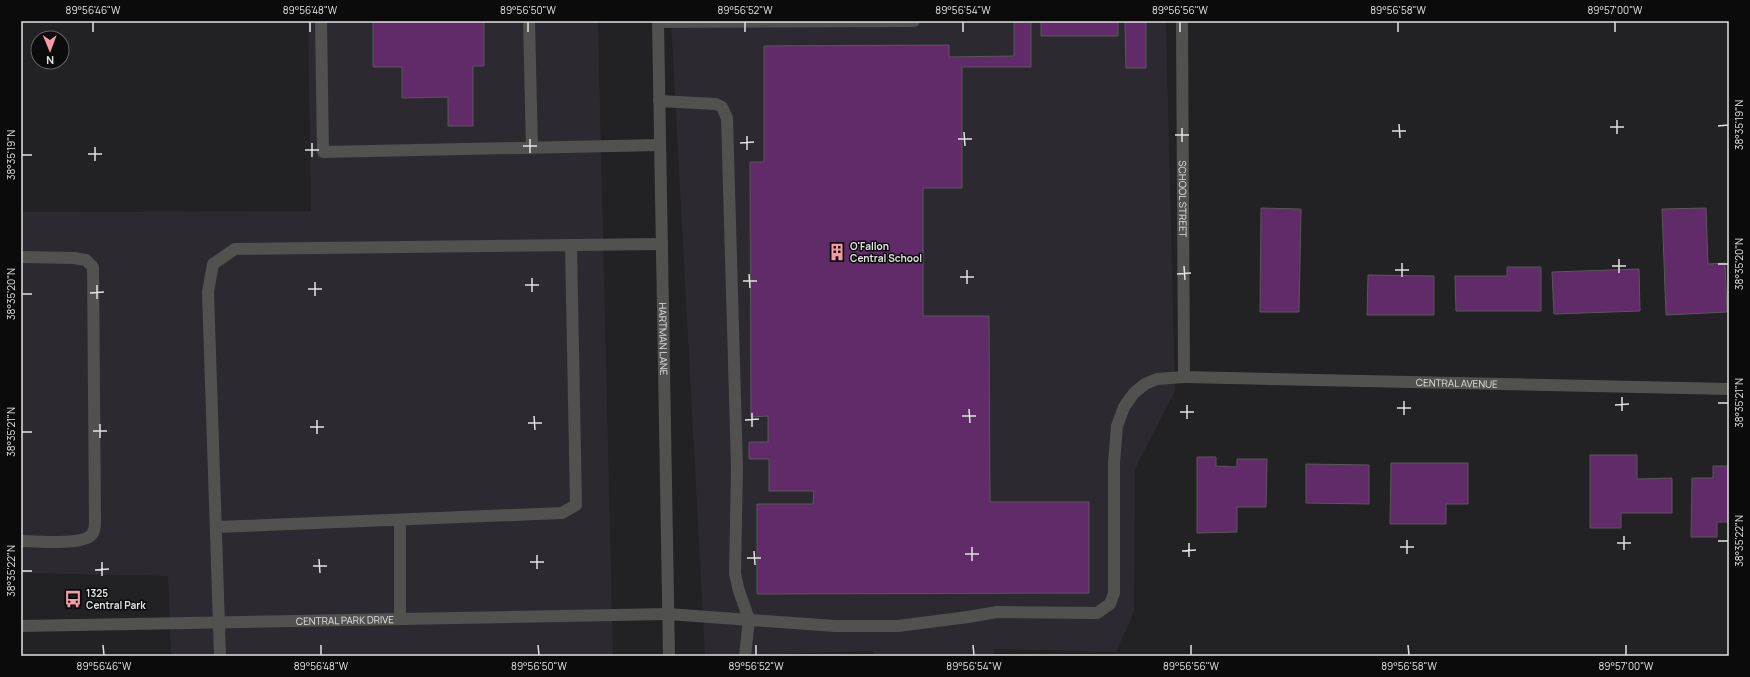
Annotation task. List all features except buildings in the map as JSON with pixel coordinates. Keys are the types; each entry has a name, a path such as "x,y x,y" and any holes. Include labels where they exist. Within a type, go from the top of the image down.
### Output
{"street":[{"path":"321,21 324,152 660,144"},
{"path":"529,21 532,148"},
{"path":"658,22 914,21"},
{"name":"SCHOOL STREET","path":"1182,21 1184,377"},
{"name":"HARTMAN LANE","path":"658,22 669,656"},
{"path":"659,101 716,104 722,107 727,118 736,468 735,574 739,591 749,619 745,656"},
{"path":"220,656 208,292 213,264 235,249 662,244"},
{"path":"216,527 562,513 576,505 571,245"},
{"path":"21,257 74,258 86,260 92,267 95,520 94,530 89,536 78,541 21,541"},
{"name":"CENTRAL AVENUE","path":"749,619 835,626 898,626 968,618 997,612 1090,614 1104,610 1110,604 1114,593 1114,463 1117,426 1124,407 1130,398 1145,384 1157,379 1184,377 1729,389"},
{"path":"400,520 400,618"},
{"name":"CENTRAL PARK DRIVE","path":"21,626 668,614 749,619"}],"shaded area":[{"path":"308,21 598,21 613,656 171,656 168,576 21,573 21,212 311,211"},
{"path":"671,21 1166,21 1175,391 1135,469 1134,612 1116,652 994,649 994,656 874,656 873,651 705,656"}],"place":[{"name":"O'Fallon Central School","path":"837,252"},
{"name":"1325 Central Park","path":"73,599"}]}
